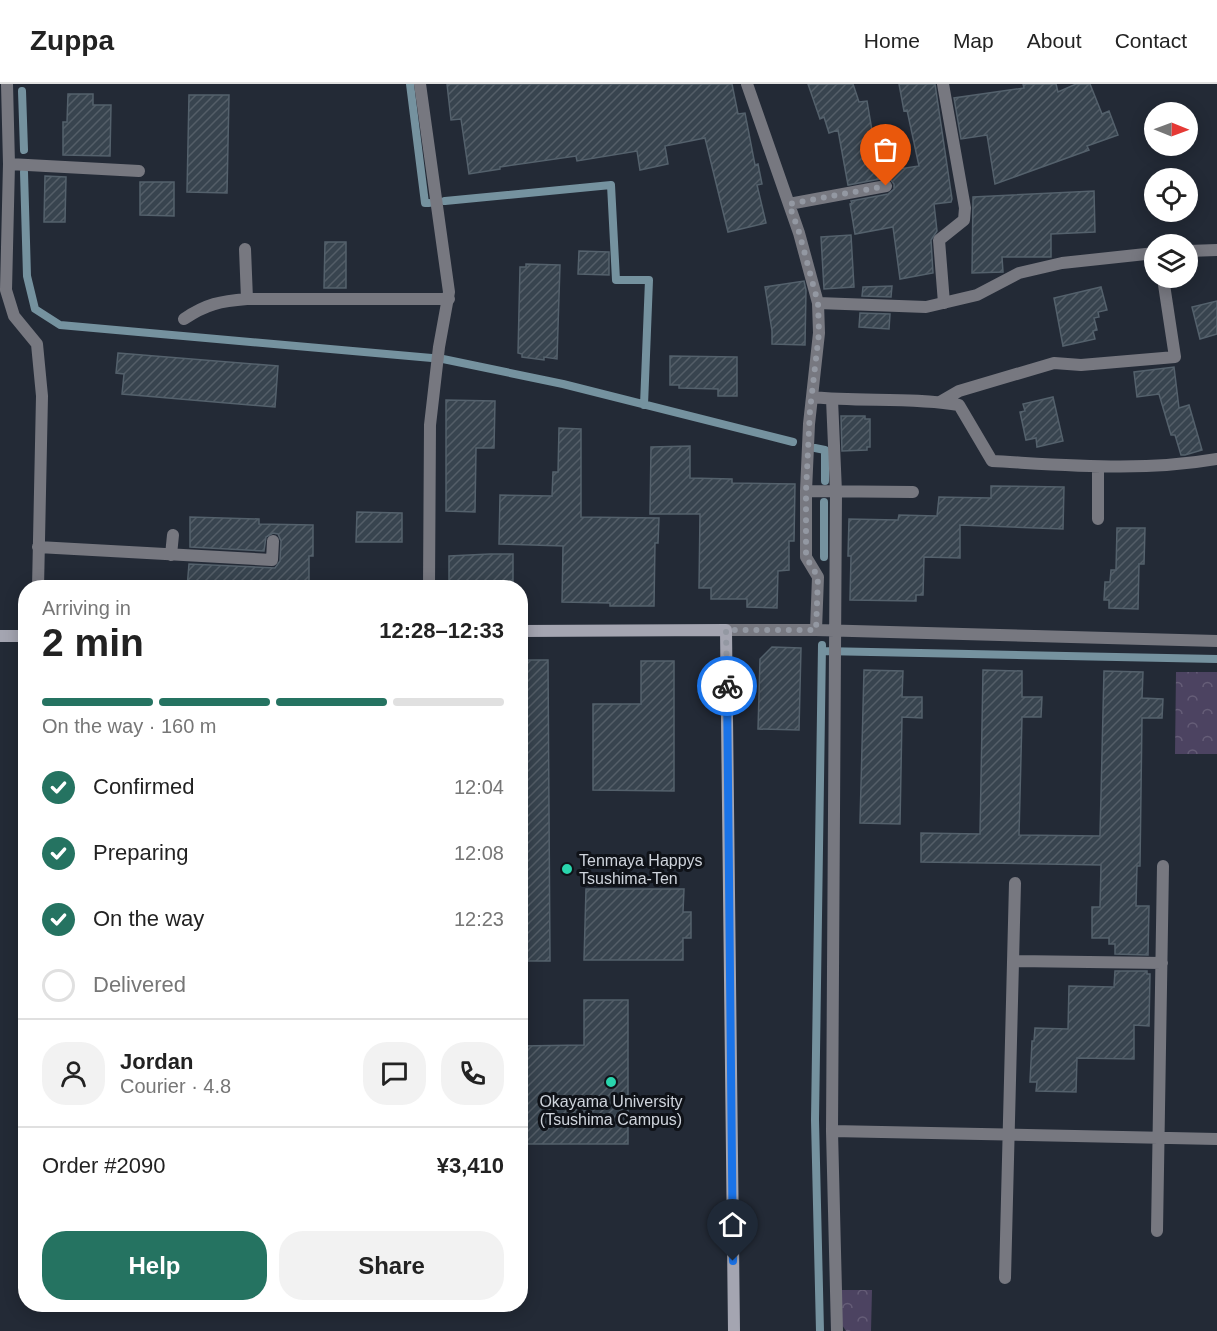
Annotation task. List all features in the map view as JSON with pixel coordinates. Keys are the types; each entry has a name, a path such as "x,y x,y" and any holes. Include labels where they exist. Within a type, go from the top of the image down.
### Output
{"street":[{"path":"7,84 9,164 6,290 14,316 37,344 42,396 38,580"},
{"path":"420,84 449,299 439,347 430,425 429,580"},
{"path":"748,84 799,232 818,303 819,333 806,491 806,557 818,577 816,630"},
{"path":"943,84 965,208 964,220 939,240 944,303"},
{"path":"9,164 139,171"},
{"path":"789,204 886,186"},
{"path":"245,249 247,299"},
{"path":"1198,250 1217,249"},
{"path":"818,303 926,307 977,295 1019,273 1062,263 1144,255"},
{"path":"940,402 959,391 1054,363 1082,365 1175,357 1165,288"},
{"path":"184,319 196,310 217,301 449,299"},
{"path":"812,397 940,402 959,405 992,461 1098,466 1181,465 1217,459"},
{"path":"832,399 836,492 832,1131 837,1331"},
{"path":"1098,466 1098,519"},
{"path":"806,491 912,492"},
{"path":"171,555 173,535"},
{"path":"38,547 272,560 273,541"},
{"path":"726,630 734,1331"},
{"path":"528,631 816,630 835,638 1217,641"},
{"path":"0,636 18,636"},
{"path":"1157,1232 1163,866"},
{"path":"1005,1278 1016,883"},
{"path":"1013,961 1162,963"},
{"path":"832,1131 1217,1139"}],"green space":[{"path":"1176,672 1217,672 1217,754 1175,754"},
{"path":"842,1290 872,1290 871,1331 846,1331 842,1325"}],"building":[{"path":"447,84 732,84 738,114 745,113 755,165 758,164 762,184 757,185 766,223 728,232 705,138 665,146 668,164 640,170 637,151 577,161 576,156 469,174 461,119 451,120"},
{"path":"808,84 853,84 859,102 867,101 879,172 919,166 899,84 935,84 952,199 951,202 934,204 937,231 931,240 933,273 900,279 893,227 855,234 851,201 888,194 894,189 894,184 889,178 885,178 848,185 838,130 829,133 824,117 820,119"},
{"path":"1023,84 1056,84 1058,92 1076,84 1090,84 1102,114 1109,111 1118,135 1087,146 1089,150 995,184 987,135 961,139 954,98 1024,88"},
{"path":"68,94 93,94 93,105 111,105 110,156 63,155 63,122 67,122"},
{"path":"189,95 229,95 227,193 187,192"},
{"path":"45,176 66,177 65,222 44,222"},
{"path":"140,182 174,182 174,216 140,215"},
{"path":"1094,191 1095,232 1051,234 1051,257 1002,257 1003,272 972,273 973,197"},
{"path":"851,235 854,287 824,289 821,237"},
{"path":"325,242 346,242 346,288 324,288"},
{"path":"579,251 609,252 609,275 578,274"},
{"path":"526,264 560,265 557,359 522,357 522,354 518,353 520,267 526,267"},
{"path":"804,281 806,290 805,345 772,344 765,287"},
{"path":"892,286 891,297 862,296 863,287"},
{"path":"1101,287 1107,310 1098,312 1099,317 1094,318 1097,330 1093,331 1095,339 1063,346 1054,298"},
{"path":"1217,301 1217,334 1200,339 1192,307"},
{"path":"860,313 890,314 889,329 859,327"},
{"path":"118,353 278,366 275,407 122,394 124,374 116,373"},
{"path":"670,356 737,357 737,396 718,396 718,389 679,388 679,385 670,385"},
{"path":"1174,367 1179,408 1189,405 1202,450 1185,455 1181,455 1175,435 1171,435 1159,394 1137,397 1134,372"},
{"path":"1053,397 1063,441 1037,447 1036,438 1026,440 1020,412 1025,411 1023,404"},
{"path":"446,400 495,401 494,448 476,448 475,512 446,511"},
{"path":"841,416 865,416 865,419 870,419 870,447 867,447 867,450 842,451"},
{"path":"559,428 581,429 581,517 659,518 658,543 655,543 654,606 610,606 610,603 562,602 563,546 499,544 500,495 552,496 553,472 558,472"},
{"path":"690,446 690,478 732,479 732,483 795,484 794,541 789,541 789,570 778,571 777,608 747,607 747,599 711,599 711,588 699,588 700,514 650,514 651,447"},
{"path":"991,486 1064,487 1063,529 960,525 960,558 924,557 923,595 916,595 916,601 850,600 849,519 898,520 899,515 937,516 939,497 991,498"},
{"path":"357,512 402,513 402,542 356,542"},
{"path":"190,517 259,519 259,524 313,525 313,556 309,556 309,580 188,580 189,564 275,568 280,561 281,541 278,534 273,533 266,537 264,551 190,547"},
{"path":"1117,528 1145,528 1144,564 1139,564 1138,609 1109,608 1109,600 1104,600 1105,582 1110,582 1111,570 1116,570"},
{"path":"513,554 513,580 449,580 449,556"},
{"path":"772,647 801,648 799,730 758,729 760,659"},
{"path":"528,660 548,660 550,961 528,961"},
{"path":"641,661 674,661 674,791 593,790 593,704 641,704"},
{"path":"864,670 903,671 902,697 922,697 922,718 902,717 900,824 860,823"},
{"path":"983,670 1022,671 1022,697 1042,697 1041,717 1022,717 1019,835 1100,836 1104,671 1143,672 1142,698 1163,699 1162,718 1142,718 1140,866 1137,866 1136,906 1149,906 1148,955 1115,954 1115,944 1109,944 1109,938 1092,938 1092,907 1100,907 1101,865 921,862 921,833 980,834"},
{"path":"586,889 684,889 683,912 691,912 691,938 683,938 683,960 584,960"},
{"path":"1115,971 1147,971 1147,974 1150,974 1149,1026 1134,1025 1134,1059 1077,1058 1076,1092 1036,1091 1037,1082 1030,1082 1035,1028 1068,1029 1069,986 1114,987"},
{"path":"584,1000 628,1000 628,1144 528,1144 528,1046 584,1045"}],"waterway":[{"path":"410,84 425,203 429,203"},
{"path":"22,91 24,150"},
{"path":"24,172 27,276 35,309 60,325 443,359 563,384 793,442"},
{"path":"445,201 611,185 616,280 649,280 644,405"},
{"path":"815,448 825,450 825,481"},
{"path":"824,502 824,557"},
{"path":"820,1331 815,1120 822,645"},
{"path":"822,651 1217,659"}],"way so far":[{"path":"727,686 726,630 816,630 818,577 806,557 806,491 810,410 819,333 818,303 789,204 886,186"}],"place":[{"name":"Tenmaya Happys Tsushima-Ten","path":"567,869"},
{"name":"Okayama University (Tsushima Campus)","path":"611,1082"}],"route":[{"path":"727,686 733,1261"}]}
